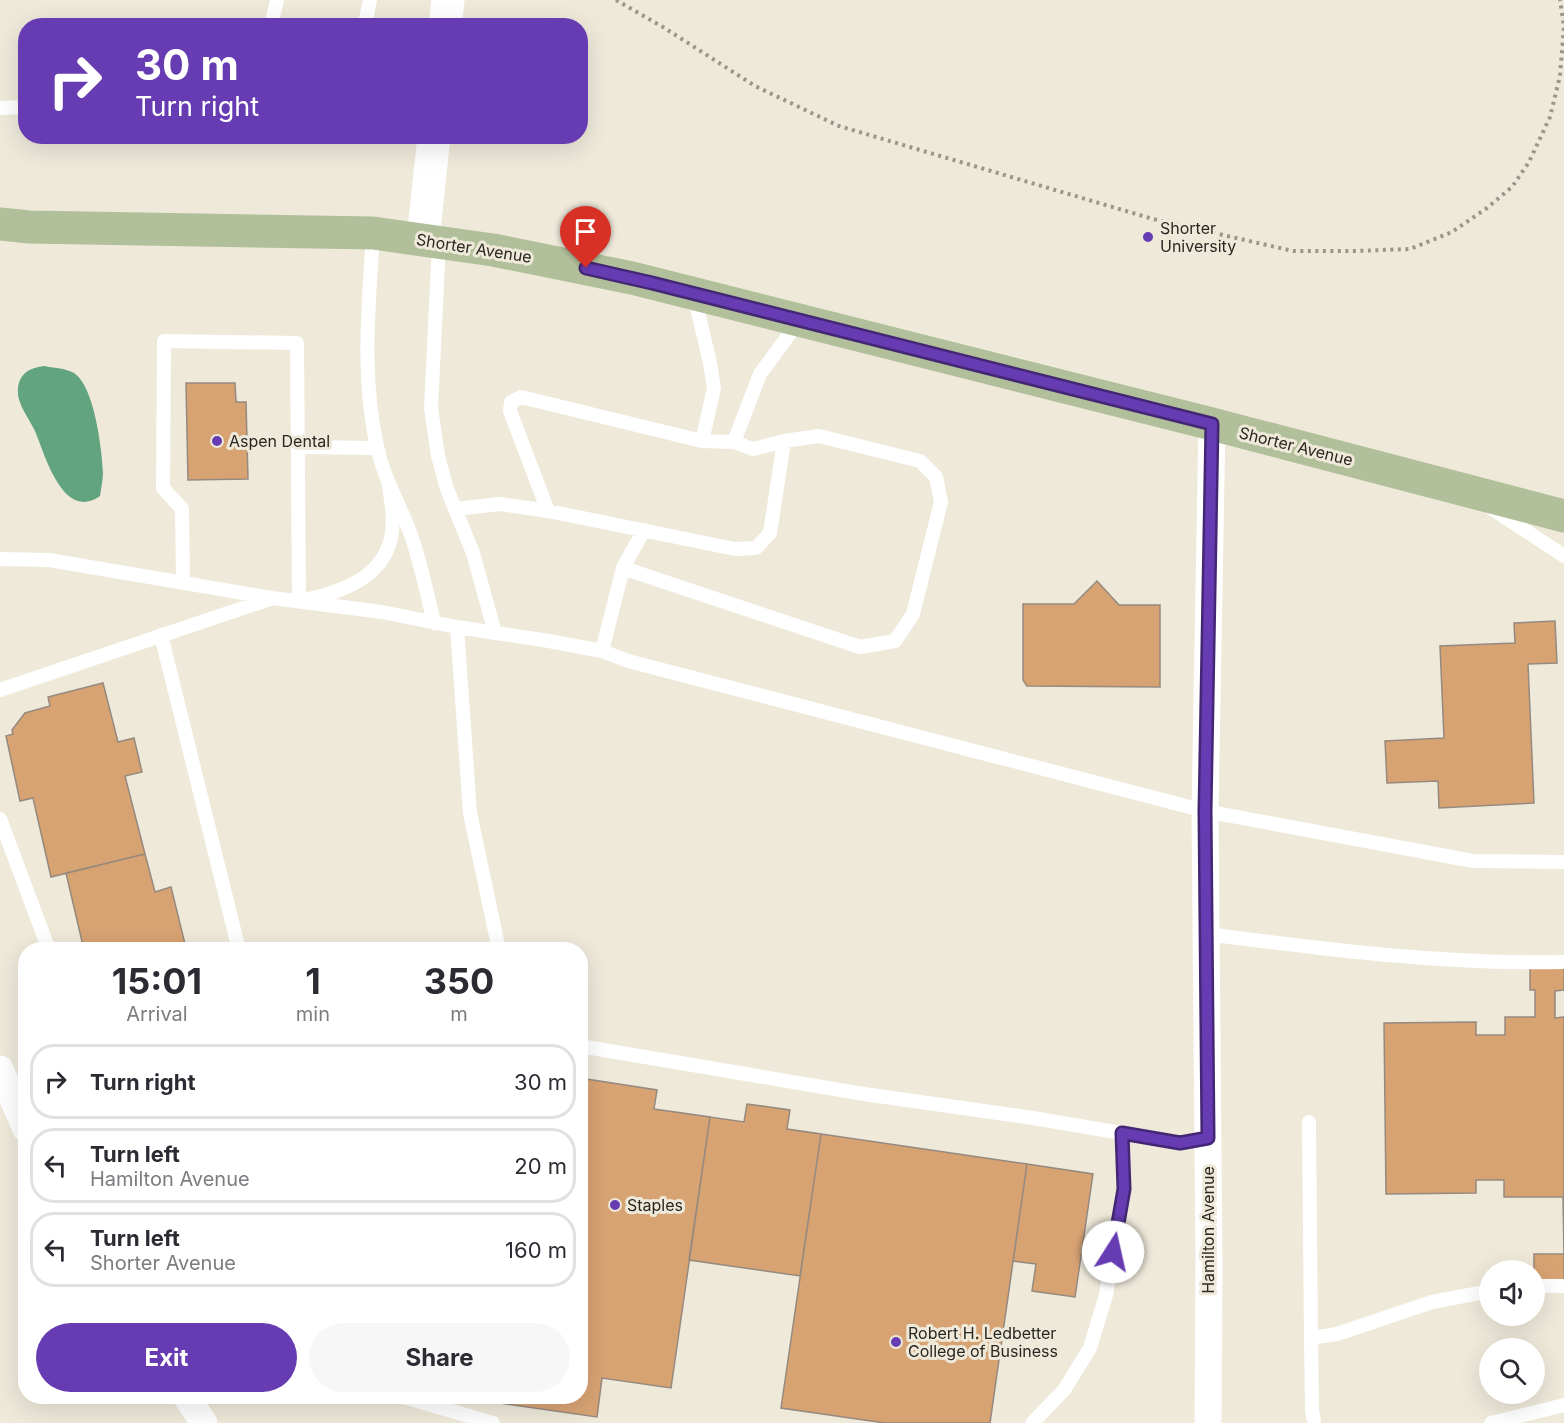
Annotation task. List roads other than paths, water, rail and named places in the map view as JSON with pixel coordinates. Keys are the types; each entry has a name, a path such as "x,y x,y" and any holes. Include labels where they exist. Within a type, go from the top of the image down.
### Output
{"main road":[{"name":"Shorter Avenue","path":"0,224 29,227 373,233 493,250 632,278 693,293 1462,488 1564,516"}],"street":[{"path":"447,18 448,0"},
{"path":"431,241 434,144"},
{"name":"Hamilton Avenue","path":"1208,1423 1205,811 1212,424"},
{"path":"0,1070 18,1111"},
{"path":"191,1404 204,1423"}],"lane":[{"path":"273,18 277,0"},
{"path":"366,18 370,0"},
{"path":"0,108 18,107"},
{"path":"373,233 367,329 372,421 377,448 423,575 434,623"},
{"path":"431,241 431,408 438,456 473,553 495,633"},
{"path":"693,293 714,388 702,441"},
{"path":"734,442 760,374 799,321"},
{"path":"183,583 182,509 163,488 164,341 297,343 300,601"},
{"path":"548,511 510,411 511,402 521,397 702,441 734,442 753,449 784,441 819,436 920,461 936,477 941,502 913,614 895,641 860,647 623,568"},
{"path":"455,508 500,504 548,511 735,549 756,548 770,533 784,441"},
{"path":"298,447 377,448"},
{"path":"300,601 331,595 344,589 362,578 386,552 391,538 393,508 388,481"},
{"path":"1462,488 1564,556"},
{"path":"602,651 623,568 644,530"},
{"path":"0,559 49,560 272,598 382,612 602,651 628,661 1205,811 1473,861 1564,862"},
{"path":"0,690 272,598"},
{"path":"457,627 470,813 497,942"},
{"path":"161,635 237,942"},
{"path":"0,819 46,942"},
{"path":"1206,934 1412,958 1504,964 1564,962"},
{"path":"588,1047 864,1094 1180,1143 1208,1138"},
{"path":"1309,1122 1314,1423"},
{"path":"1032,1423 1064,1390 1090,1348 1106,1295 1124,1189 1122,1133"},
{"path":"1545,1286 1564,1286"},
{"path":"1311,1338 1337,1334 1432,1302 1479,1293"},
{"path":"428,1404 493,1423"},
{"path":"1491,1423 1564,1405"}],"place":[{"name":"Shorter University","path":"1148,237"},
{"name":"Aspen Dental","path":"217,441"},
{"name":"Staples","path":"615,1205"},
{"name":"Robert H. Ledbetter College of Business","path":"896,1342"}]}
